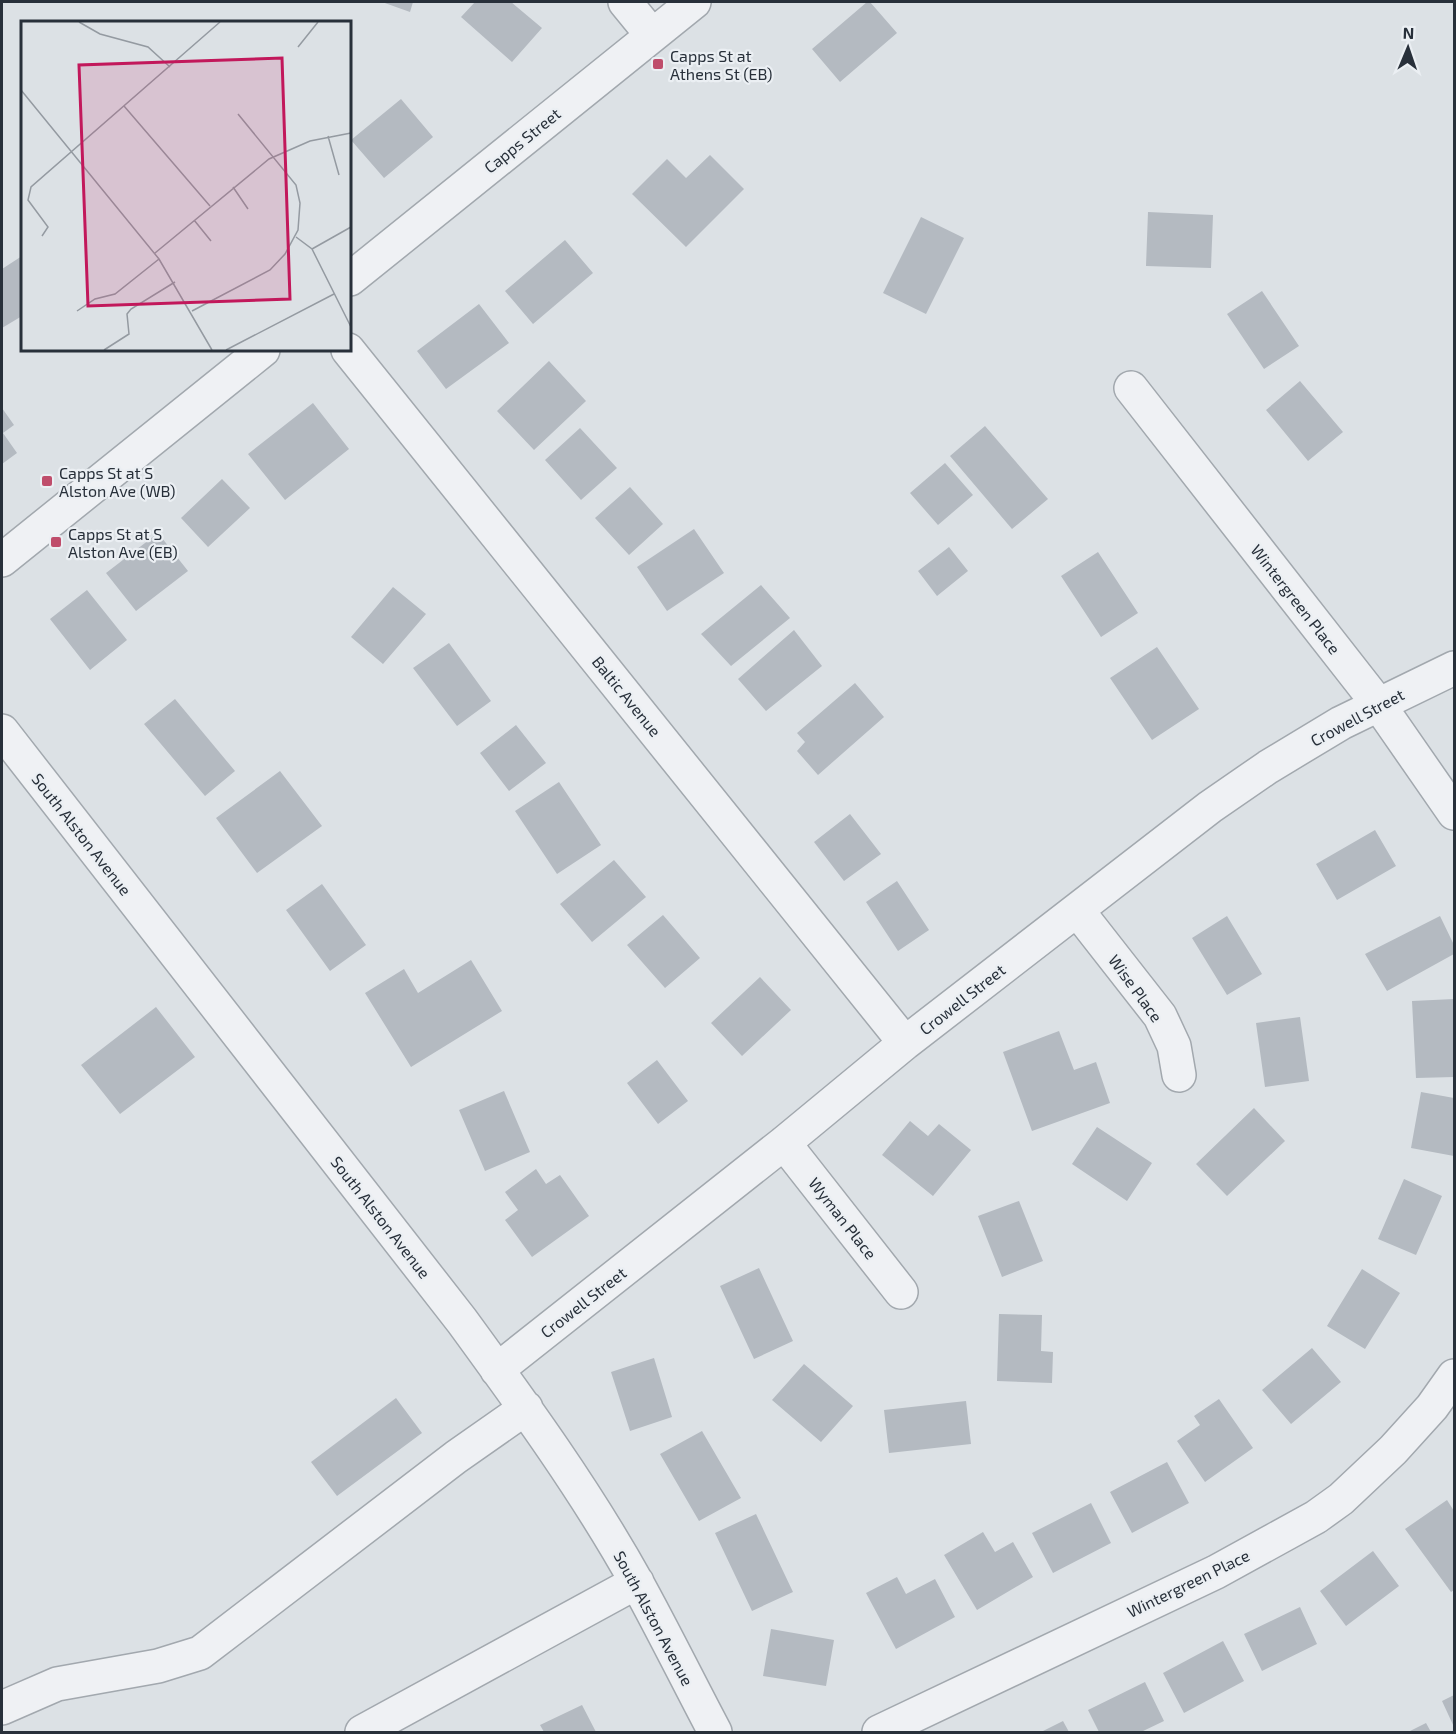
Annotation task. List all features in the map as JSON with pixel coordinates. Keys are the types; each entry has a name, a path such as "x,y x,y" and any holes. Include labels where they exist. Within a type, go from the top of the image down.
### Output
{"street":[{"path":"625,2 652,35"},
{"name":"Capps Street","path":"351,278 694,2"},
{"path":"2,560 261,351"},
{"name":"Baltic Avenue","path":"349,351 905,1043"},
{"name":"Wintergreen Place","path":"1131,388 1379,705 1455,813"},
{"name":"Crowell Street","path":"497,1370 784,1143 905,1043 1210,807 1268,767 1341,723 1455,668"},
{"name":"South Alston Avenue","path":"2,731 462,1321 526,1408 584,1495 637,1582 715,1732"},
{"name":"Wise Place","path":"1077,910 1160,1016 1174,1046 1179,1075"},
{"name":"Wyman Place","path":"784,1143 901,1292"},
{"name":"Wintergreen Place","path":"879,1732 1216,1572 1316,1517 1341,1499 1393,1450 1432,1407 1455,1376"},
{"path":"2,1708 57,1684 158,1666 200,1653 456,1457 526,1408"},
{"path":"362,1732 637,1582"}],"building":[{"path":"382,2 413,2 410,12"},
{"path":"475,2 511,2 542,28 512,62 461,17"},
{"path":"867,2 870,2 897,33 840,82 812,49"},
{"path":"401,99 433,137 384,178 351,140"},
{"path":"710,155 744,189 686,247 632,194 667,159 686,178"},
{"path":"1148,212 1213,215 1211,268 1146,266"},
{"path":"921,217 964,238 926,314 883,293"},
{"path":"565,240 593,273 533,324 505,291"},
{"path":"21,257 21,317 2,328 2,269"},
{"path":"1262,291 1299,346 1264,369 1227,314"},
{"path":"479,304 509,343 446,389 417,351"},
{"path":"549,361 586,401 534,450 497,411"},
{"path":"1300,381 1343,432 1308,461 1266,410"},
{"path":"313,403 349,449 285,500 248,454"},
{"path":"2,408 14,425 3,433 17,453 2,464"},
{"path":"985,426 1048,499 1012,529 950,456"},
{"path":"580,428 617,468 581,500 545,460"},
{"path":"945,463 973,495 938,525 910,493"},
{"path":"222,479 250,508 208,547 181,518"},
{"path":"630,487 663,524 629,555 595,518"},
{"path":"694,529 724,573 667,611 637,567"},
{"path":"158,533 188,571 136,611 106,573"},
{"path":"949,547 968,571 937,596 918,571"},
{"path":"1098,552 1138,613 1101,637 1061,576"},
{"path":"761,585 790,618 731,666 701,634"},
{"path":"393,587 426,614 383,664 351,637"},
{"path":"87,590 127,640 90,670 50,619"},
{"path":"794,630 822,666 766,711 738,679"},
{"path":"449,643 491,701 457,726 413,668"},
{"path":"1157,647 1199,709 1152,740 1110,678"},
{"path":"855,683 884,717 818,775 797,751 805,742 797,733"},
{"path":"175,699 235,771 205,796 144,724"},
{"path":"516,725 546,763 509,791 480,753"},
{"path":"280,771 322,826 257,873 216,818"},
{"path":"559,782 601,845 557,874 515,811"},
{"path":"850,814 881,854 844,881 814,842"},
{"path":"1375,830 1396,866 1337,900 1316,864"},
{"path":"614,860 646,897 592,942 560,904"},
{"path":"897,881 929,930 898,951 866,902"},
{"path":"322,884 366,945 330,971 286,910"},
{"path":"663,915 700,958 665,988 627,945"},
{"path":"1227,916 1262,974 1227,995 1192,938"},
{"path":"1440,916 1454,945 1454,954 1387,991 1365,954"},
{"path":"471,960 502,1011 411,1067 365,993 404,969 418,993"},
{"path":"760,977 791,1010 742,1056 711,1023"},
{"path":"1454,999 1454,1077 1416,1078 1412,1001"},
{"path":"156,1007 195,1057 120,1114 81,1065"},
{"path":"1300,1017 1309,1081 1265,1087 1256,1023"},
{"path":"1059,1031 1074,1070 1096,1062 1110,1103 1032,1131 1003,1052"},
{"path":"657,1060 688,1101 658,1124 627,1083"},
{"path":"504,1091 530,1152 485,1171 459,1110"},
{"path":"1421,1092 1454,1098 1454,1156 1411,1148"},
{"path":"1254,1108 1285,1141 1227,1196 1196,1164"},
{"path":"910,1121 928,1136 939,1124 971,1150 933,1196 882,1155"},
{"path":"1097,1127 1152,1163 1127,1201 1072,1164"},
{"path":"536,1169 546,1184 560,1175 589,1216 532,1257 505,1220 518,1210 505,1192"},
{"path":"1404,1179 1442,1196 1416,1255 1378,1239"},
{"path":"1019,1201 1043,1261 1002,1277 978,1216"},
{"path":"759,1268 793,1341 754,1359 720,1286"},
{"path":"1362,1269 1400,1293 1365,1349 1327,1326"},
{"path":"999,1314 1042,1315 1041,1351 1053,1352 1052,1383 997,1381"},
{"path":"1312,1348 1341,1382 1291,1424 1262,1390"},
{"path":"654,1358 672,1417 630,1431 611,1372"},
{"path":"804,1364 853,1406 821,1442 772,1400"},
{"path":"396,1398 422,1433 337,1496 311,1462"},
{"path":"1219,1399 1253,1448 1205,1482 1177,1441 1200,1425 1194,1416"},
{"path":"966,1401 971,1444 889,1453 884,1410"},
{"path":"702,1431 741,1498 699,1521 660,1454"},
{"path":"1167,1462 1189,1503 1132,1533 1110,1492"},
{"path":"1447,1500 1454,1511 1454,1590 1451,1592 1405,1529"},
{"path":"1091,1503 1111,1543 1053,1573 1032,1533"},
{"path":"756,1514 793,1592 752,1611 715,1533"},
{"path":"983,1532 995,1552 1013,1542 1033,1577 977,1610 944,1555"},
{"path":"1373,1551 1399,1586 1346,1626 1320,1591"},
{"path":"897,1577 906,1594 935,1579 955,1617 896,1649 866,1593"},
{"path":"1300,1607 1317,1644 1262,1671 1244,1634"},
{"path":"771,1629 834,1640 826,1686 763,1676"},
{"path":"1223,1641 1244,1681 1184,1713 1163,1673"},
{"path":"1145,1682 1164,1721 1141,1732 1099,1732 1088,1710"},
{"path":"1454,1695 1454,1727 1442,1701"},
{"path":"582,1705 596,1732 544,1732 540,1725"},
{"path":"1063,1721 1069,1732 1041,1732"},
{"path":"1426,1723 1431,1732 1408,1732"}],"place":[{"name":"Capps St at Athens St (EB)","path":"658,64"},
{"name":"Capps St at S Alston Ave (WB)","path":"47,481"},
{"name":"Capps St at S Alston Ave (EB)","path":"56,542"}]}
